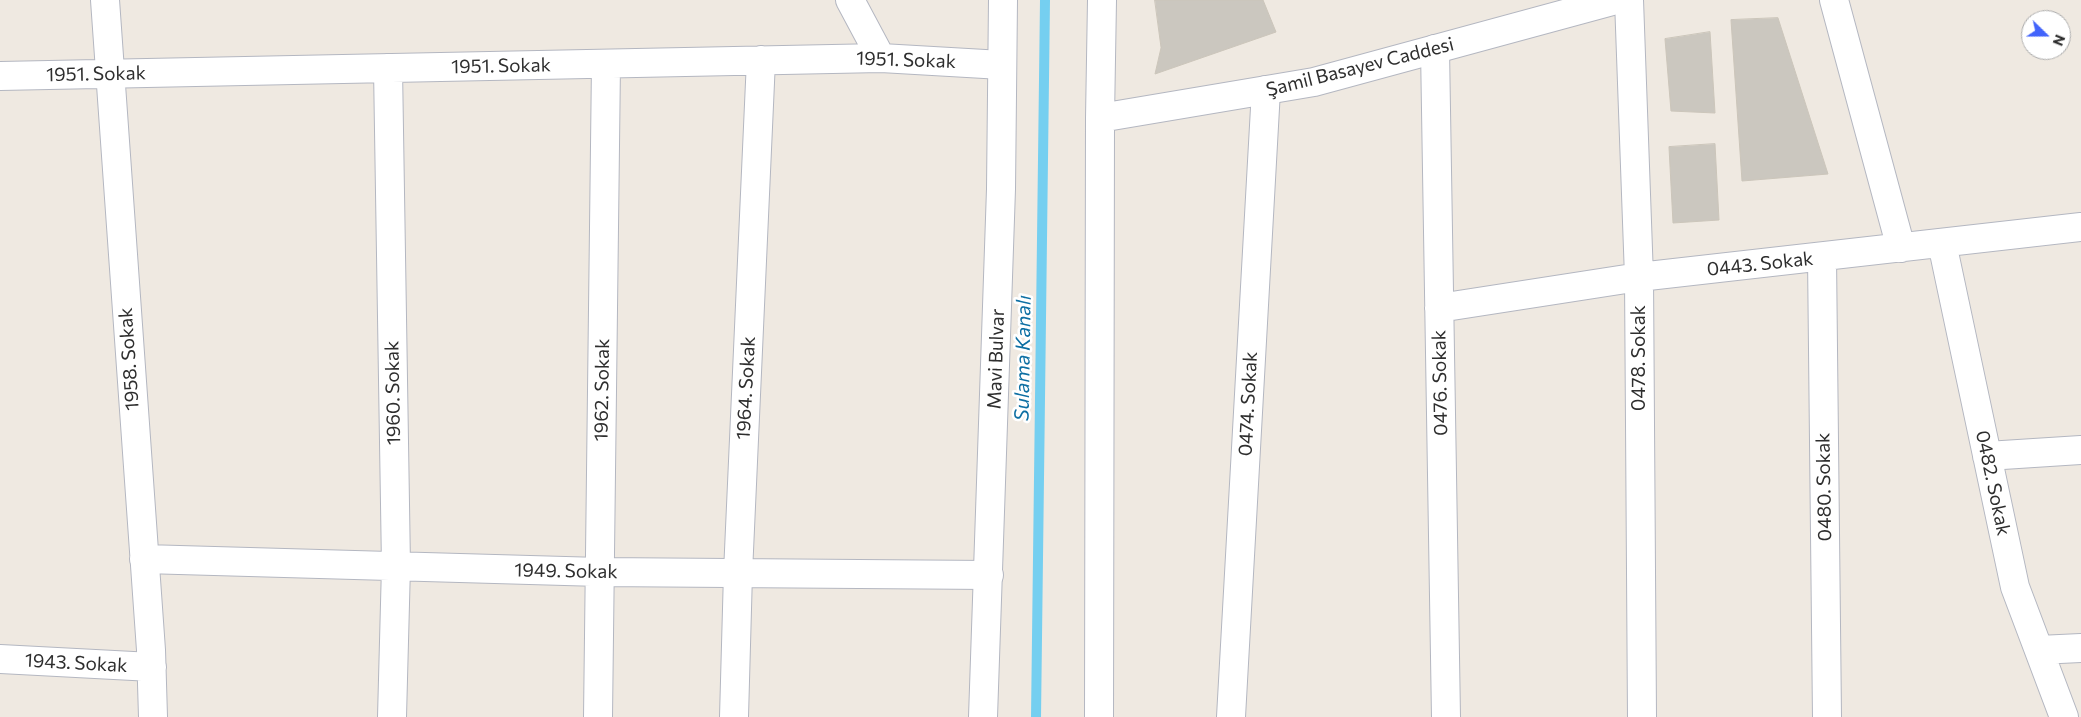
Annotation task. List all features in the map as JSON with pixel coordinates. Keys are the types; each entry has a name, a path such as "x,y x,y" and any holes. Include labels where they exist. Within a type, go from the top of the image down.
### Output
{"street":[{"name":"1958. Sokak","path":"105,0 154,717"},
{"path":"850,0 881,58"},
{"name":"Mavi Bulvar","path":"983,717 1001,189 1002,0"},
{"path":"1099,717 1100,118 1102,0"},
{"name":"Şamil Basayev Caddesi","path":"1100,118 1314,82 1616,0"},
{"name":"0478. Sokak","path":"1629,0 1639,277 1642,717"},
{"path":"1834,0 1901,248"},
{"name":"0476. Sokak","path":"1435,49 1446,717"},
{"name":"1951. Sokak","path":"0,76 881,58 1002,65"},
{"name":"1964. Sokak","path":"734,717 738,573 762,60"},
{"name":"1962. Sokak","path":"598,717 606,64"},
{"name":"1960. Sokak","path":"388,68 396,566 392,717"},
{"name":"0474. Sokak","path":"1231,717 1266,90"},
{"name":"0443. Sokak","path":"1439,308 1639,277 2081,228"},
{"name":"0482. Sokak","path":"1942,243 2015,587 2064,717"},
{"name":"0480. Sokak","path":"1822,257 1827,717"},
{"path":"1987,456 2081,450"},
{"name":"1949. Sokak","path":"144,559 600,572 989,575"},
{"path":"2039,650 2081,648"},
{"name":"1943. Sokak","path":"0,659 152,667"}],"building":[{"path":"1155,0 1263,0 1276,32 1155,74 1161,48"},
{"path":"1778,18 1828,174 1742,181 1731,20"},
{"path":"1710,32 1715,113 1671,111 1665,39"},
{"path":"1715,144 1719,220 1673,223 1669,147"}],"waterway":[{"name":"Sulama Kanalı","path":"1036,717 1045,0"}]}
